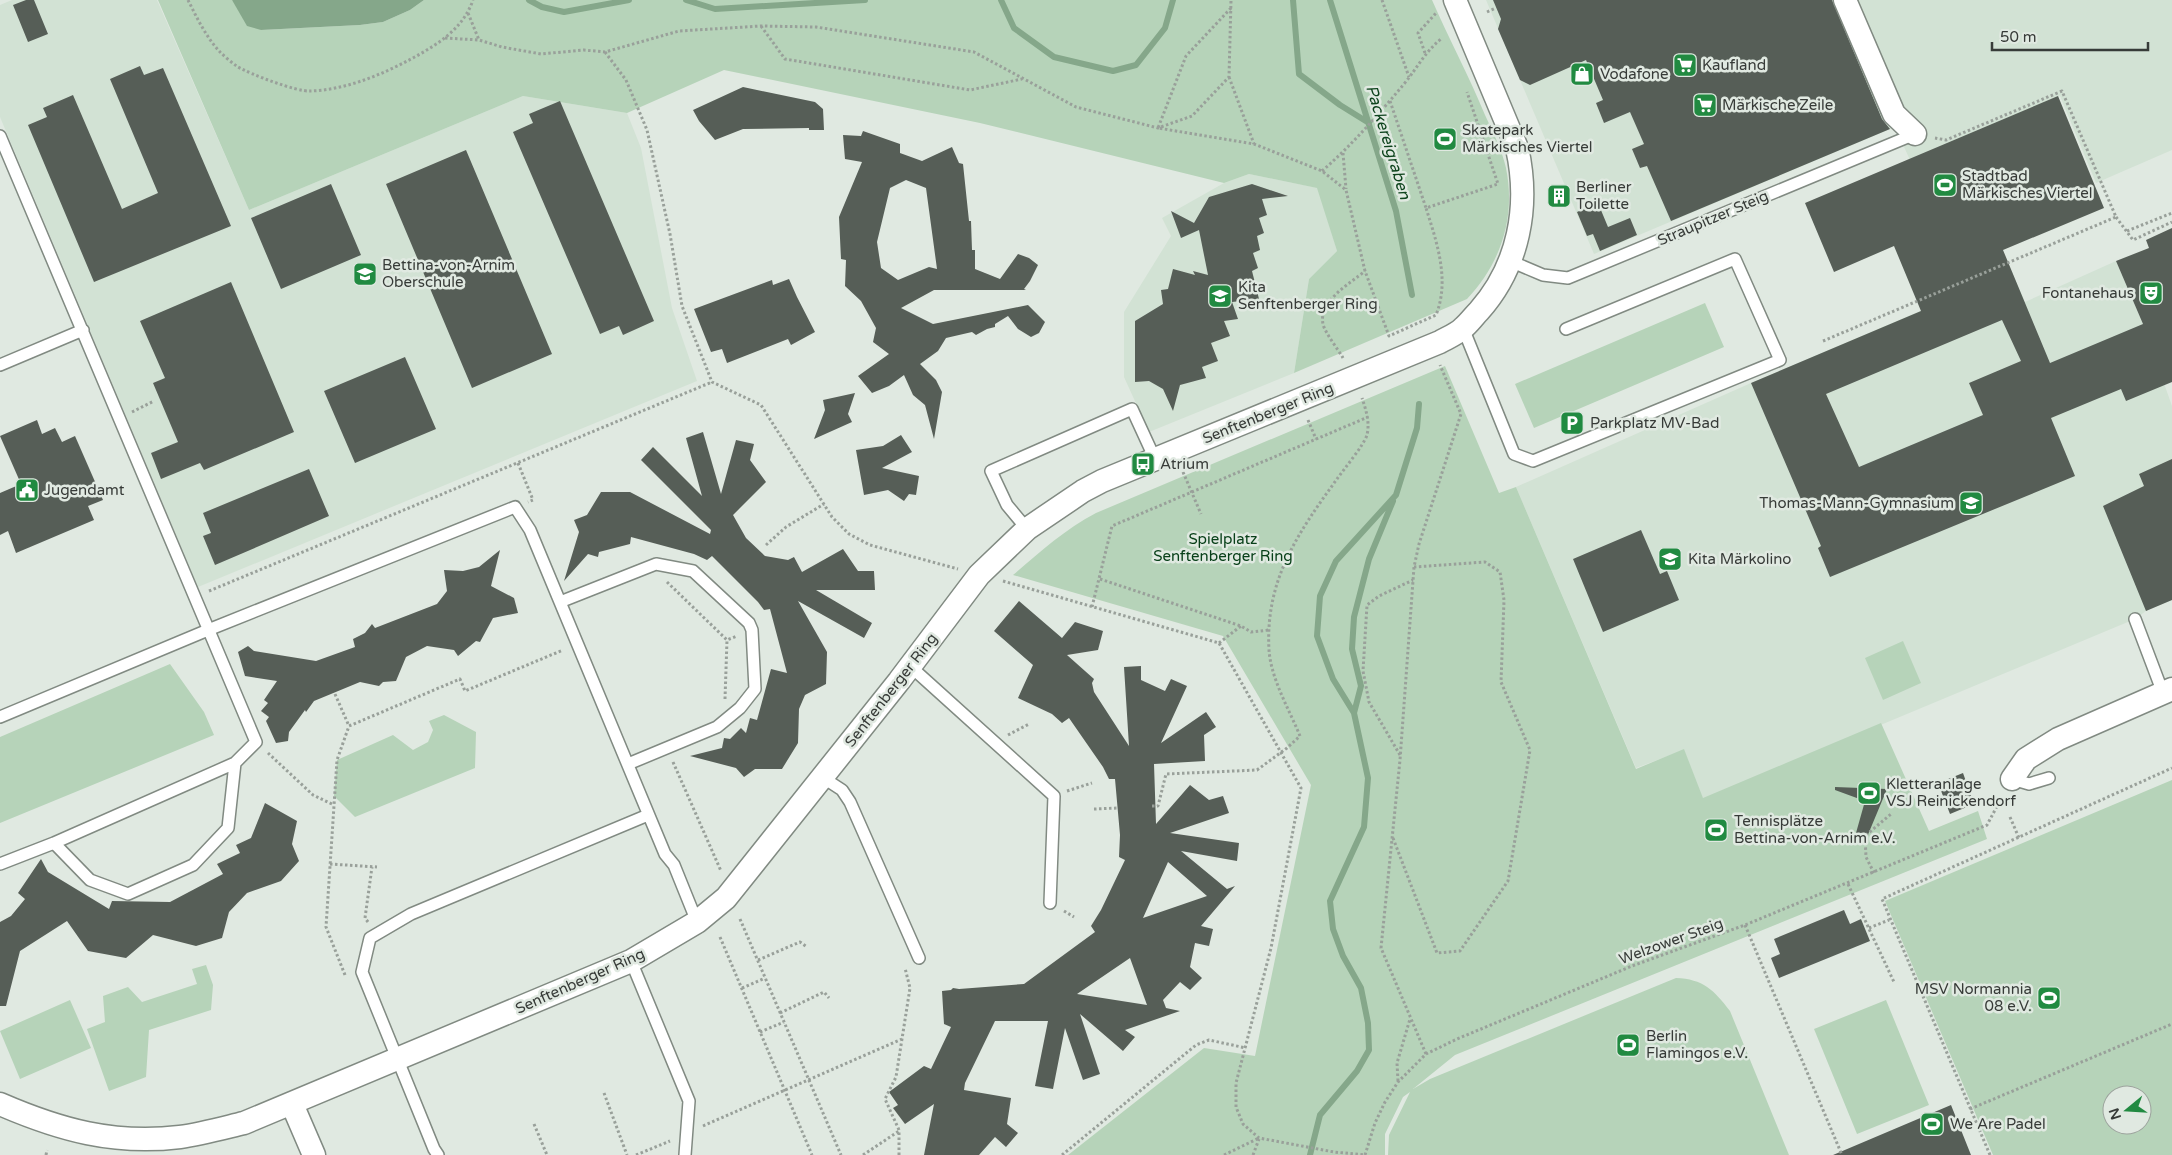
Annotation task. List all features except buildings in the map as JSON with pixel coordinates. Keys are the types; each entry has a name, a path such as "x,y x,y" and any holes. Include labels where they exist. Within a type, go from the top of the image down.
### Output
{"street":[{"path":"1845,0 1894,114 1915,134"},
{"name":"Senftenberger Ring","path":"0,1104 32,1118 68,1130 104,1138 144,1140 181,1137 244,1123 631,961 697,922 726,898 910,666 979,575 1027,529 1083,491 1155,459 1440,342 1463,328 1491,297 1510,261 1521,222 1523,202 1522,168 1517,148 1447,5"},
{"path":"2012,779 2026,759 2058,739 2168,691"},
{"path":"292,1104 314,1155"}],"lane":[{"name":"Straupitzer Steig","path":"1510,261 1542,276 1568,278 1915,134"},
{"path":"0,136 256,742 235,763 54,843 0,864"},
{"path":"1463,328 1514,454 1533,461 1780,360 1735,260 1566,329"},
{"path":"0,365 83,330"},
{"path":"1027,529 1007,505 991,471 1132,409 1155,459"},
{"path":"0,717 208,630 515,507 530,530 648,815 665,854 674,865 697,922"},
{"path":"560,602 656,564 693,571 749,623 752,630 755,689 740,708 718,727 628,764"},
{"path":"2135,619 2168,691"},
{"path":"910,666 1054,796 1050,903"},
{"path":"54,843 90,880 128,894 194,865 228,828 235,763"},
{"path":"822,777 842,790 850,802 919,958"},
{"path":"2012,779 2029,784 2049,778"},
{"path":"438,1155 362,972 370,938 412,914 648,815"},
{"path":"631,961 689,1101 685,1155"}],"path":[{"path":"188,0 204,30 219,51 237,66 254,74 308,92 349,85 396,67 445,38 468,13 473,0"},
{"path":"1231,0 1229,77 1254,144"},
{"path":"1382,0 1409,78"},
{"path":"1425,53 1418,33 1447,5"},
{"path":"1158,128 1186,56 1232,7"},
{"path":"1486,12 1496,8"},
{"path":"468,13 479,40"},
{"path":"445,38 479,40 502,47 541,54 584,50 605,52 679,31 761,26 816,27 974,52 1076,108 1158,128 1254,144 1322,172 1346,190"},
{"path":"761,26 785,59 970,90 1023,79"},
{"path":"1322,172 1344,152 1390,101 1409,78 1425,53 1441,39"},
{"path":"605,52 626,80 647,130 670,234 682,306 712,382 762,405 832,517 849,534 870,545 958,569"},
{"path":"1158,128 1192,116 1229,77"},
{"path":"1915,134 1946,140 2062,91 2116,217 2133,240 2172,222"},
{"path":"1426,208 1498,184 1467,92"},
{"path":"1344,152 1346,190 1365,271 1389,336 1436,316 1441,303 1442,268 1436,238 1390,101"},
{"path":"2127,232 2172,213"},
{"path":"1823,340 2116,217"},
{"path":"1343,358 1323,324 1324,309 1333,298 1365,271"},
{"path":"1426,1054 1382,948 1400,756 1414,567 1419,544 1461,414 1439,364"},
{"path":"195,596 712,382"},
{"path":"1152,806 1158,806 1166,774 1257,770 1281,753 1300,736 1273,670 1269,653 1271,608 1283,562 1308,520 1366,436 1368,417 1362,398"},
{"path":"118,418 154,402"},
{"path":"1092,606 1112,526 1368,417"},
{"path":"1308,420 1316,439"},
{"path":"515,507 533,500 518,463"},
{"path":"1183,472 1201,514"},
{"path":"766,545 786,527 824,504"},
{"path":"1393,836 1437,953 1460,951 1508,881 1530,750 1501,682 1504,600 1500,572 1486,562 1414,567"},
{"path":"650,566 727,640 725,721"},
{"path":"1100,579 1241,626 1251,632 1269,630"},
{"path":"1400,756 1369,702 1363,671 1366,605 1379,596 1413,580"},
{"path":"1001,581 1219,642 1301,788 1271,948 1236,1083 1236,1107 1243,1124 1259,1138 1334,1152 1364,1155"},
{"path":"1219,642 1241,626"},
{"path":"727,640 752,630"},
{"path":"349,726 460,679 465,692 577,643"},
{"path":"335,694 349,726 337,760 326,927 347,979"},
{"path":"995,743 1029,724"},
{"path":"667,748 723,876"},
{"path":"265,750 313,795 334,805"},
{"path":"1990,1155 1882,899 2172,768"},
{"name":"Welzower Steig","path":"1364,1155 1375,1123 1398,1082 1426,1054 1457,1039 1632,966 1745,925 1987,826 2012,779"},
{"path":"1054,796 1092,783"},
{"path":"1094,809 1118,808"},
{"path":"1874,873 1866,857 1865,836 1891,814"},
{"path":"2010,817 2019,838"},
{"path":"330,864 377,867"},
{"path":"372,867 365,918 376,934"},
{"path":"1848,884 1894,982"},
{"path":"740,919 841,1155"},
{"path":"1869,928 1889,920"},
{"path":"1745,925 1842,1155"},
{"path":"720,937 812,1155"},
{"path":"758,960 800,942 807,947"},
{"path":"899,1155 900,1130 886,1099 896,1077 910,988 904,965"},
{"path":"742,988 765,978"},
{"path":"780,1013 824,992 829,998"},
{"path":"1398,1082 1397,1063 1410,1019"},
{"path":"760,1032 784,1022"},
{"path":"1970,1109 2172,1024"},
{"path":"636,1155 902,1039"},
{"path":"1062,1155 1196,1045 1209,1040 1246,1048"},
{"path":"604,1093 627,1155"},
{"path":"534,1124 547,1155"},
{"path":"863,1155 900,1130"},
{"path":"1224,1155 1259,1138"},
{"path":"1253,1155 1259,1138"},
{"path":"46,1155 47,1150"}],"shaded area":[{"name":"Bettina-von-Arnim Oberschule","path":"12,0 157,0 249,210 523,96 627,113 641,148 672,308 697,381 198,587 0,117 0,5"},
{"path":"232,0 424,0 410,10 383,22 261,30 247,26"},
{"name":"Märkische Zeile","path":"1486,0 2172,0 2172,150 2096,183 2060,96 1910,160 1895,127 1594,254"},
{"name":"Kita Senftenberger Ring","path":"1249,174 1318,188 1337,251 1309,279 1294,373 1149,432 1124,377 1124,312 1171,236 1162,218 1224,183"},
{"name":"Thomas-Mann-Gymnasium","path":"2116,261 2143,324 2172,406 2172,600 2146,611 2135,619 1703,799 1684,750 1636,768 1516,487 1751,383 2012,272 2025,302"}],"green space":[{"path":"158,0 232,0 261,30 383,22 410,10 424,0 1432,0 1502,155 1509,186 1507,221 1497,255 1479,285 1467,299 1294,373 1309,279 1337,251 1317,188 1249,174 1224,183 980,123 724,70 627,113 523,96 249,210"},
{"path":"1705,303 1724,347 1534,428 1515,384"},
{"name":"Spielplatz Senftenberger Ring","path":"1445,366 1499,493 1516,487 1636,769 1684,749 1703,798 1881,723 1929,831 1978,811 1987,839 1455,1055 1413,1089 1430,1079 1676,978 1685,979 1701,983 1707,987 1719,997 1730,1011 1789,1155 1388,1155 1389,1135 1410,1092 1403,1097 1385,1134 1385,1155 1068,1155 1204,1048 1255,1056 1311,785 1223,636 1013,575 1063,534 1096,513"},
{"path":"1903,641 1921,683 1883,700 1865,658"},
{"path":"170,664 204,712 214,735 0,823 0,737"},
{"path":"444,715 476,732 475,768 355,817 334,796 337,760 393,735 413,750 428,742 433,730 429,721"},
{"name":"MSV Normannia 08 e.V.","path":"2172,780 2172,1155 1993,1155 1885,901"},
{"path":"206,965 213,985 211,1010 149,1030 146,1077 109,1091 87,1029 105,1022 103,996 128,987 142,1002 197,984 192,969"},
{"path":"70,1000 91,1048 20,1079 0,1031"},
{"path":"1886,1000 1929,1105 1857,1134 1814,1029"}],"waterway":[{"path":"529,0 542,7 564,12 629,0"},
{"path":"686,0 715,9 865,0"},
{"path":"1001,0 1014,28 1054,57 1113,71 1136,65 1165,28 1173,0"},
{"path":"1293,0 1299,74 1340,105 1369,123"},
{"name":"Packereigraben","path":"1330,0 1396,211 1412,295"},
{"name":"Packereigraben","path":"1310,1155 1320,1115 1357,1071 1369,1050 1368,1023 1361,988 1343,956 1333,929 1330,901 1364,827 1368,778 1354,713 1333,679 1317,636 1320,596 1336,561 1396,495 1417,428 1419,404"},
{"name":"Packereigraben","path":"1354,713 1361,686 1352,649 1354,617 1369,559 1393,501"}],"place":[{"name":"Kaufland","path":"1685,65"},
{"name":"Vodafone","path":"1582,74"},
{"name":"Märkische Zeile","path":"1705,105"},
{"name":"Skatepark Märkisches Viertel","path":"1445,139"},
{"name":"Stadtbad Märkisches Viertel","path":"1945,185"},
{"name":"Berliner Toilette","path":"1559,196"},
{"name":"Bettina-von-Arnim Oberschule","path":"365,274"},
{"name":"Fontanehaus","path":"2151,293"},
{"name":"Kita Senftenberger Ring","path":"1220,296"},
{"name":"Parkplatz MV-Bad","path":"1572,423"},
{"name":"Atrium","path":"1143,464"},
{"name":"Jugendamt","path":"27,490"},
{"name":"Thomas-Mann-Gymnasium","path":"1971,503"},
{"name":"Kita Märkolino","path":"1670,559"},
{"name":"Kletteranlage VSJ Reinickendorf","path":"1869,793"},
{"name":"Tennisplätze Bettina-von-Arnim e.V.","path":"1716,830"},
{"name":"MSV Normannia 08 e.V.","path":"2049,998"},
{"name":"Berlin Flamingos e.V.","path":"1628,1045"},
{"name":"We Are Padel","path":"1932,1124"}]}
